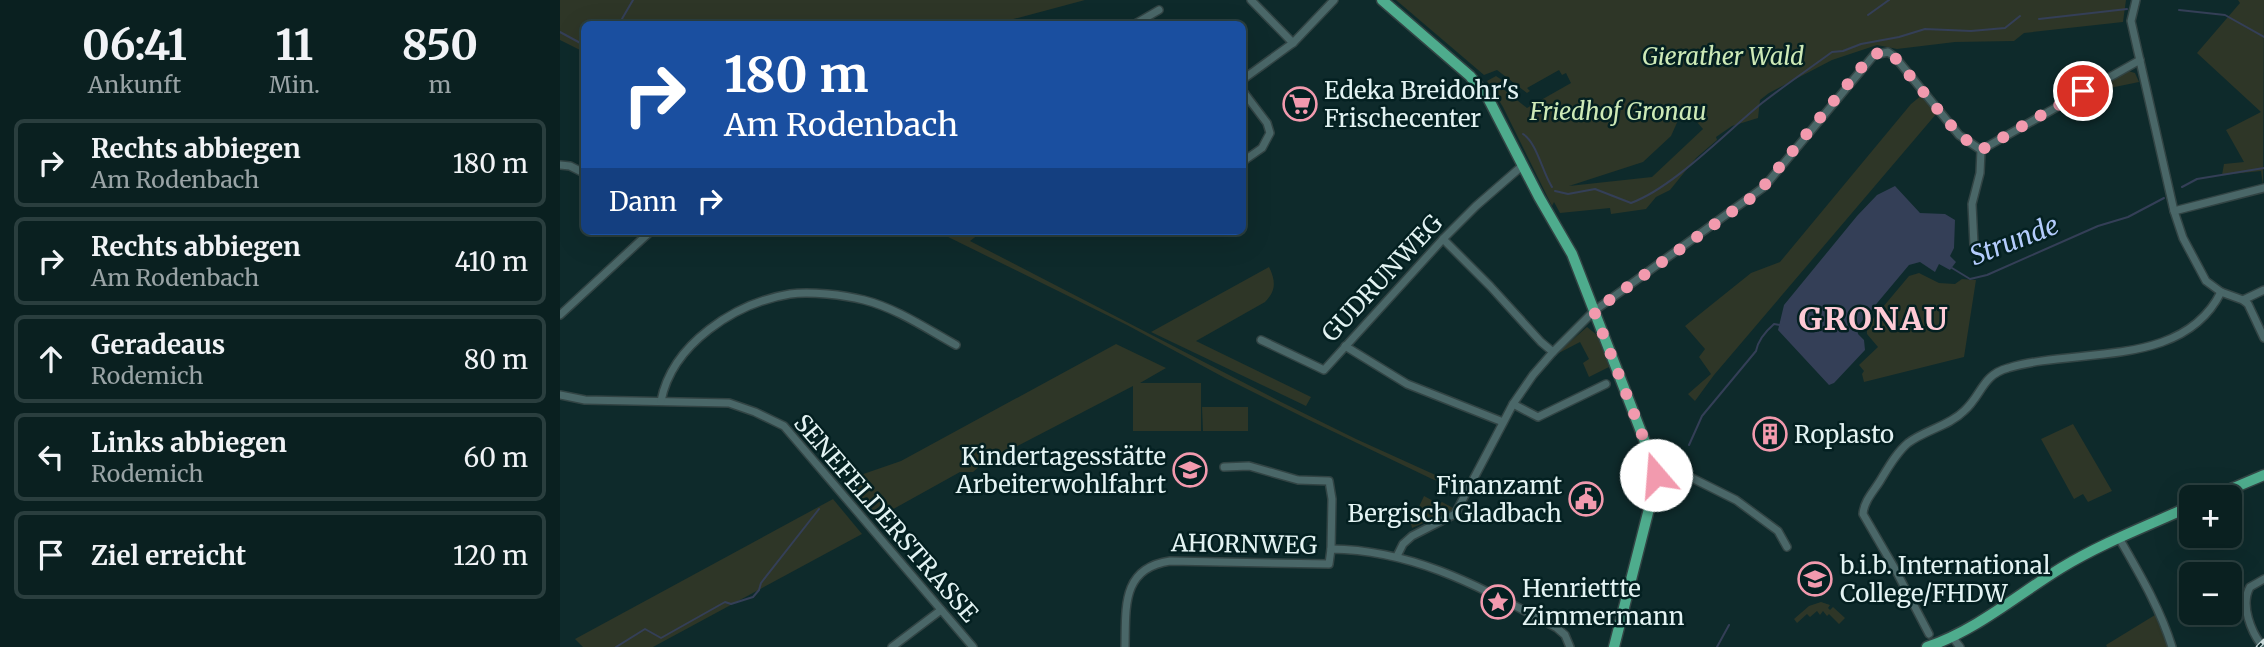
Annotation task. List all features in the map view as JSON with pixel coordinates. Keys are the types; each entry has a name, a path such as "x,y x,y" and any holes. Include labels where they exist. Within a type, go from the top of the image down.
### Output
{"main road":[{"path":"1382,0 1475,80 1494,109 1522,166 1572,254 1655,472 1652,499 1614,647"},
{"path":"2240,485 2264,475"},
{"path":"1927,647 1953,638 2055,572 2119,538 2179,511"}],"street":[{"path":"1251,0 1293,43"},
{"path":"1246,79 1293,43 1334,0"},
{"path":"2136,0 2131,21 2174,211 2183,238 2206,281 2221,292 2243,300 2252,310 2264,338"},
{"path":"1141,21 1159,10"},
{"path":"1149,17 1154,21"},
{"path":"1397,556 1403,544 1412,536 1455,513 1513,404 1553,352 1594,311 1758,193 1874,54 1891,53 1959,135 1981,150"},
{"path":"1981,150 2140,60"},
{"path":"1246,95 1267,123 1270,133 1262,148 1246,159"},
{"path":"1974,245 1972,204 1980,173 1981,150"},
{"path":"560,165 581,172"},
{"name":"GUDRUNWEG","path":"1261,340 1324,370 1443,239 1522,166"},
{"path":"2174,211 2264,188"},
{"path":"560,315 647,235"},
{"path":"1443,239 1553,352"},
{"path":"2243,300 2264,290"},
{"path":"1928,634 1863,514 1867,500 1898,453 1908,443 1965,411 1989,376 2012,367 2163,343 2175,338 2206,316 2221,292"},
{"path":"662,401 669,373 690,345 720,322 754,305 791,294 831,295 866,300 956,345"},
{"path":"1345,346 1407,384 1503,422"},
{"path":"1513,404 1538,417 1606,384"},
{"name":"SENEFELDERSTRASSE","path":"560,395 584,400 729,404 785,426 973,647"},
{"name":"AHORNWEG","path":"1125,647 1129,593 1138,576 1155,563 1329,564 1332,498 1329,481 1298,480 1249,466 1224,467"},
{"path":"1655,472 1662,468 1674,469 1736,500 1778,531 1787,547"},
{"path":"2119,538 2149,590 2172,647"},
{"name":"AHORNWEG","path":"1331,549 1397,556 1467,580 1557,628 1565,635 1570,647"},
{"path":"2263,647 2257,640 2245,601 2250,587 2264,579"},
{"path":"892,647 941,610"},
{"path":"1953,638 1960,647"}],"green space":[{"path":"560,0 1085,0 1006,21 581,21 581,50 560,40"},
{"path":"1396,0 2126,0 2123,22 2024,33 2014,41 1955,42 1897,49 1877,45 1832,60 1760,100 1758,118 1732,126 1716,137 1717,140 1696,158 1670,190 1656,197 1646,209 1611,214 1610,208 1560,213 1554,202 1552,206 1503,107 1487,81 1496,76 1502,80 1498,85 1527,108 1571,83 1566,73 1562,75 1559,70 1527,88 1530,91 1527,93 1497,70 1484,75","holes":["1684,107 1703,129 1652,177 1569,186 1643,162 1671,136"]},
{"path":"2238,0 2264,0 2263,185 2261,171 2222,175 2224,164 2244,162 2226,130 2261,112 2197,53 2240,3"},
{"path":"2128,71 2135,73 2139,82 2105,89 2102,85"},
{"path":"1922,95 1937,113 1714,375 1695,401 1688,394 1711,374 1699,357 1705,349 1685,326 1751,273 1780,262 1911,104"},
{"path":"944,235 978,235 970,241 1281,402 1462,487 1460,489 1432,479 1307,419 1127,325"},
{"path":"1269,267 1274,286 1265,302 1196,341 1311,397 1306,406 1151,332"},
{"path":"1919,273 1939,283 1955,284 1962,279 1976,280 1964,357 1864,382 1864,371 1859,365 1878,347 1867,334 1867,326 1909,276"},
{"path":"1587,327 1597,335 1609,367 1589,377 1583,363 1589,359 1580,342 1555,355"},
{"path":"1116,344 1166,368 1140,383 1201,383 1201,431 1133,431 1133,386 981,465 973,472 960,472 888,512 881,521 843,481 901,461"},
{"path":"1202,407 1248,407 1248,431 1203,431"},
{"path":"2073,424 2112,491 2088,502 2083,494 2074,499 2041,439"},
{"path":"1424,496 1455,509 1412,528 1411,524"},
{"path":"833,499 862,534 653,647 583,647 575,639"},
{"path":"1821,602 1830,605 1830,610 1833,607 1845,618 1839,624 1829,614 1827,616 1823,611 1820,615 1817,611 1810,617 1807,614 1797,623 1794,619 1809,606"},
{"path":"2155,615 2168,647 2107,647 2106,645"}],"water":[{"path":"1895,186 1920,213 1945,214 1955,220 1954,248 1950,256 1956,262 1950,270 1939,264 1935,272 1920,262 1909,265 1857,327 1858,334 1864,340 1865,350 1829,385 1778,330 1784,305 1857,216 1877,195"}],"waterway":[{"path":"621,21 633,0"},
{"path":"1868,15 1889,0"},
{"path":"2039,19 2127,9"},
{"path":"2179,10 2225,15 2264,37"},
{"path":"1555,191 1568,194 1595,189 1631,203 1682,172 1762,103 1832,52 1925,29 1971,31 2005,28 2020,16"},
{"path":"560,32 581,43"},
{"path":"1523,134 1536,151 1552,187"},
{"name":"Strunde","path":"2182,187 2197,179 2264,168"},
{"name":"Strunde","path":"1952,268 1970,279 1987,275 2098,226 2128,217 2164,198"},
{"name":"Strunde","path":"1689,445 1702,416 1756,351 1765,333 1774,324 1780,325"},
{"path":"616,647 645,629 661,638 725,602 731,604 753,597 819,509"},
{"name":"Strunde","path":"1717,647 1729,625"}],"railway":[{"path":"2258,647 2264,641"}],"place":[{"name":"Edeka Breidohr's Frischecenter","path":"1300,104"},
{"name":"Roplasto","path":"1770,434"},
{"name":"Kindertagesstätte Arbeiterwohlfahrt","path":"1190,470"},
{"name":"Finanzamt Bergisch Gladbach","path":"1586,499"},
{"name":"b.i.b. International College/FHDW","path":"1815,579"},
{"name":"Henriettte Zimmermann","path":"1498,602"}],"district":[{"name":"GRONAU","path":"1874,319"}],"route":[{"path":"1656,475 1594,311 1758,193 1870,57 1878,53 1891,53 1959,135 1981,150 2083,91"}],"park label":[{"name":"Gierather Wald","path":"1723,56"},
{"name":"Friedhof Gronau","path":"1618,111"}]}
